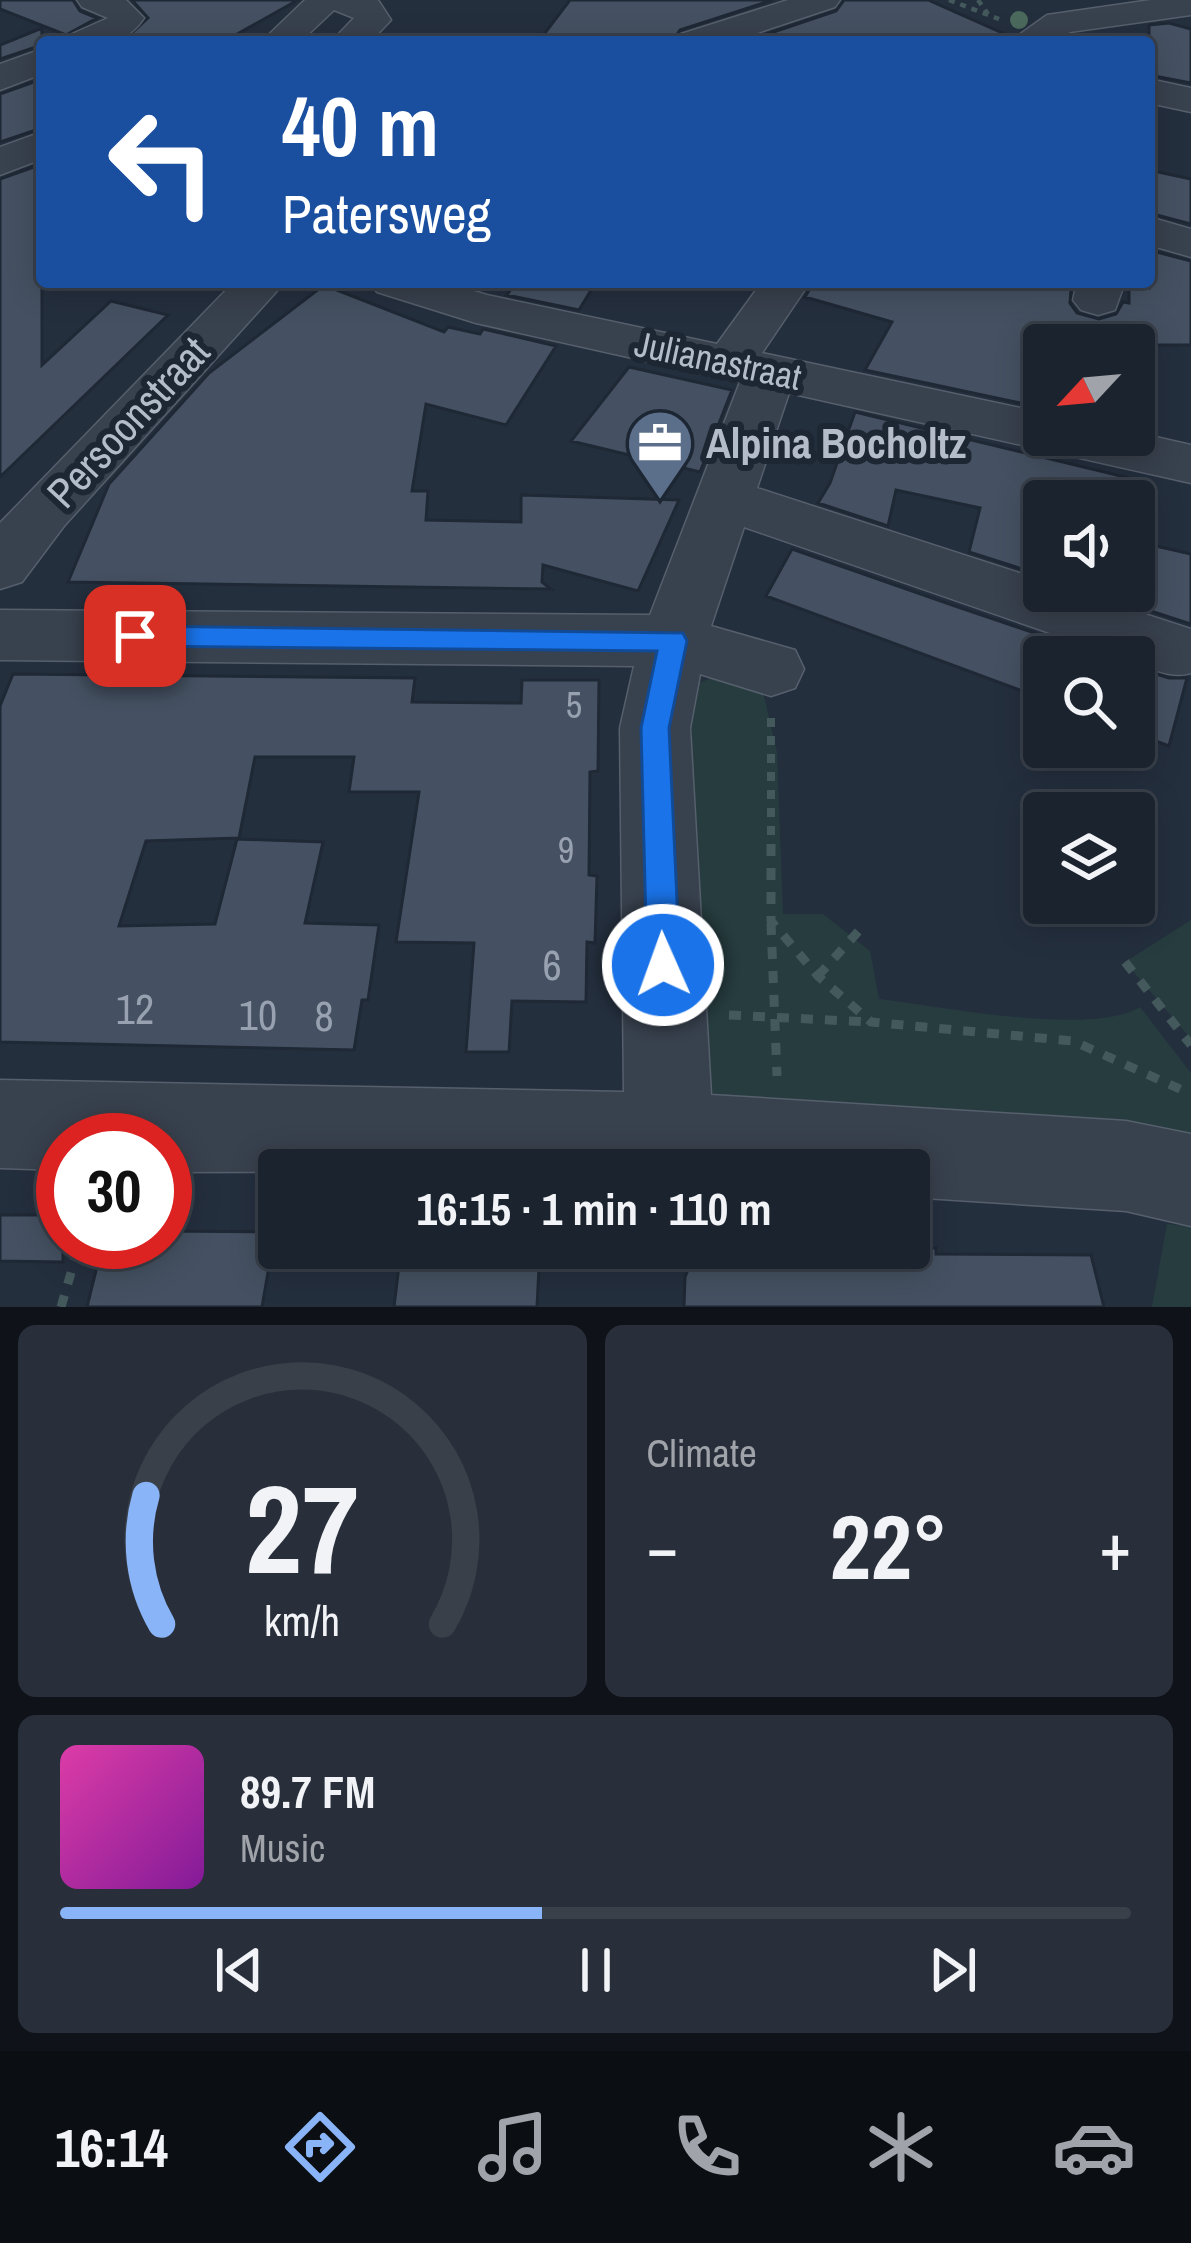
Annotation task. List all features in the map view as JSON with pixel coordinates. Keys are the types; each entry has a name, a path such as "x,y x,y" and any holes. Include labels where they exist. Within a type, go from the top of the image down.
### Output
{"street":[{"path":"94,0 122,10 126,18 120,27 100,36"},
{"path":"286,36 330,0 364,7 373,20 356,36"},
{"path":"712,36 823,0"},
{"path":"1037,36 1060,23 1191,5"},
{"path":"0,78 36,63"},
{"path":"1155,92 1191,100"},
{"path":"0,162 36,147"},
{"path":"1155,233 1191,243"},
{"name":"Persoonstraat","path":"0,566 44,511 255,288"},
{"name":"Julianastraat","path":"425,288 750,368 1023,426"},
{"path":"668,1137 655,728 673,641 724,498 750,368 783,288"},
{"path":"1155,456 1191,464"},
{"path":"724,498 1178,651"},
{"path":"0,634 673,641 771,669"},
{"path":"0,1124 668,1137 1126,1166 1191,1180"}],"path":[{"path":"949,0 989,15 978,0"},
{"path":"771,669 771,921 779,1146"},
{"path":"771,921 818,976 871,1022"},
{"path":"818,976 866,924"},
{"path":"1125,962 1191,1045"},
{"path":"665,1012 871,1022 1073,1041 1191,1094"},
{"path":"62,1307 73,1269"}],"green space":[{"path":"716,676 762,688 777,752 783,914 823,914 870,951 879,999 1052,1019 1117,1016 1140,1007 1191,1073 1191,1145 717,1096 709,1090 695,1060 691,698 699,683"},
{"path":"1191,920 1191,1039 1125,962"},
{"path":"1167,1224 1191,1226 1191,1307 1152,1307"}],"building":[{"path":"0,0 73,0 80,11 97,18 66,35 0,9"},
{"path":"132,0 298,0 234,36 128,36 148,18"},
{"path":"570,0 773,0 680,30 676,36 543,36"},
{"path":"844,0 928,0 1009,36 762,36 836,11"},
{"path":"1169,23 1191,29 1191,83 1155,76 1155,36 1149,36 1149,25"},
{"path":"42,28 36,47 0,59 0,45"},
{"path":"36,81 36,130 0,142 0,94"},
{"path":"36,166 36,288 42,288 42,365 111,301 168,315 0,477 0,179"},
{"path":"1155,171 1191,179 1191,224 1155,215"},
{"path":"1155,252 1191,261 1191,345 1155,345 1155,324 1023,324 1023,404 865,370 892,322 805,297 810,288 1067,288 1071,289 1070,303 1077,313 1099,319 1116,314 1123,302 1129,303 1129,288 1155,288"},
{"path":"320,288 332,288 444,332 448,327 480,334 483,329 556,346 506,425 426,404 412,491 428,491 426,520 521,522 521,495 679,500 638,591 543,565 542,582 551,589 68,582 109,484 209,373"},
{"path":"512,288 592,288 579,310 507,295"},
{"path":"629,367 732,390 700,472 571,441"},
{"path":"855,412 1137,480 1023,480 1023,569 969,552 980,508 896,490 888,526 818,503"},
{"path":"1155,546 1191,554 1191,624 1154,612"},
{"path":"792,549 1044,636 1023,636 1023,691 766,596"},
{"path":"13,674 415,678 412,702 521,703 522,680 599,680 598,771 590,772 589,875 597,876 595,943 587,942 586,1002 512,1001 509,1052 466,1052 474,943 396,942 419,792 349,792 354,757 255,757 239,838 146,841 119,926 215,924 237,839 323,842 305,923 379,925 368,1000 362,1000 354,1050 0,1042 0,706"},
{"path":"1155,674 1187,678 1169,746 1155,741"},
{"path":"0,1215 36,1215 36,1262 0,1261"},
{"path":"192,1231 258,1232 258,1269 269,1269 262,1307 87,1307 96,1269 192,1269"},
{"path":"930,1248 936,1248 936,1254 1091,1255 1104,1307 684,1307 688,1269 930,1269"},
{"path":"399,1269 539,1269 537,1307 394,1307"}],"place":[{"name":"Alpina Bocholtz","path":"660,502"}],"route":[{"path":"135,636 673,641 655,728 663,965"}]}
